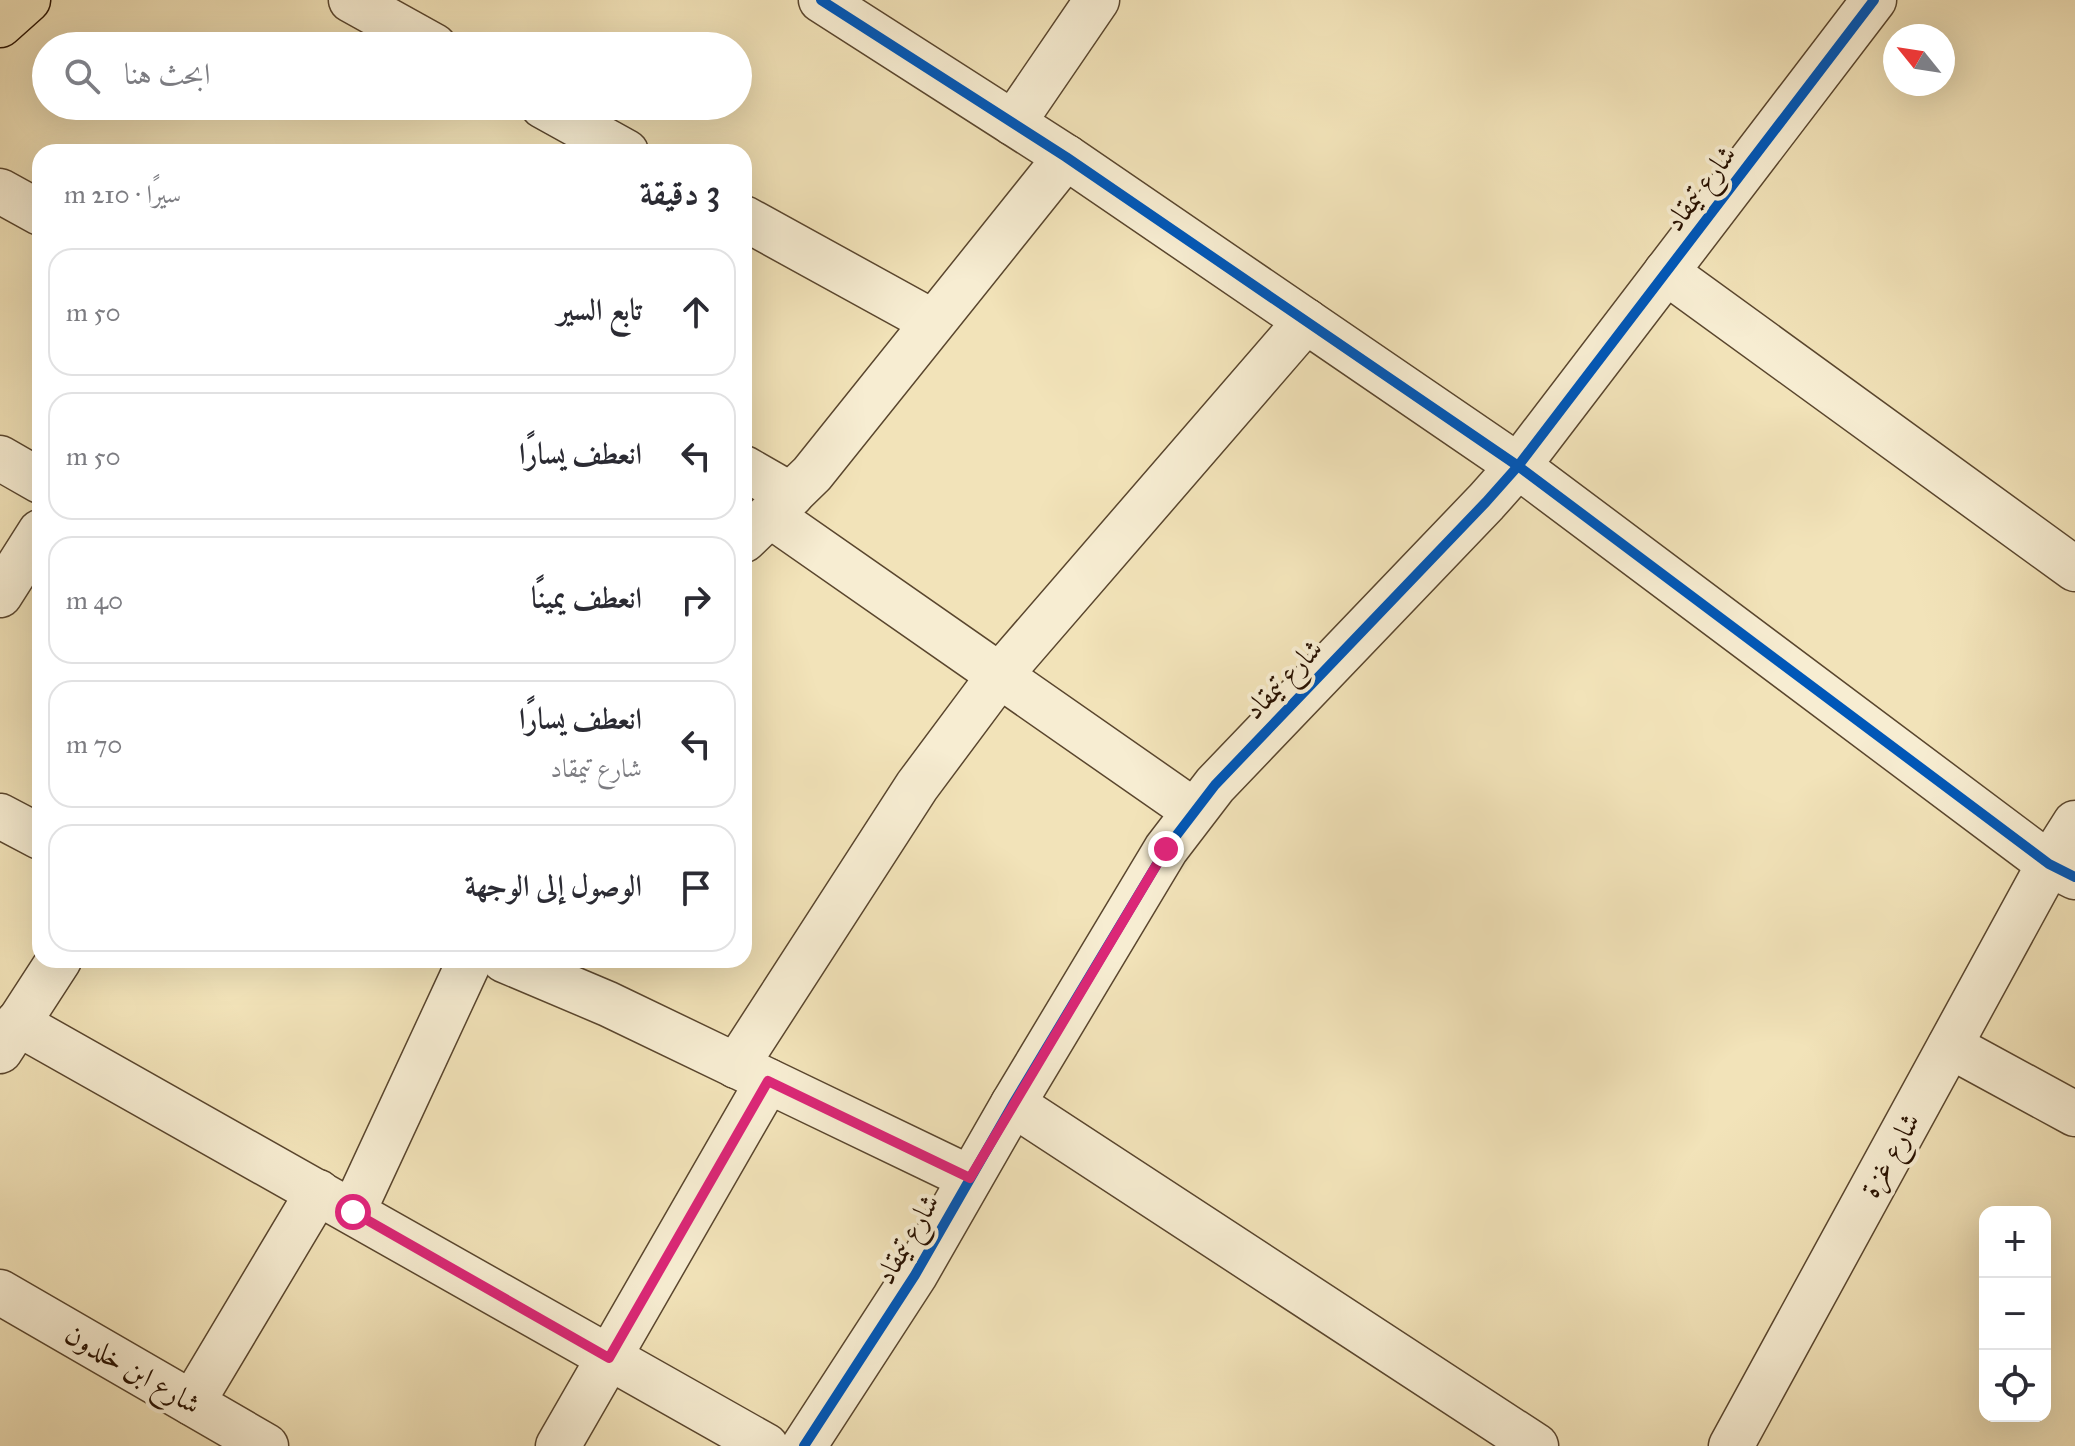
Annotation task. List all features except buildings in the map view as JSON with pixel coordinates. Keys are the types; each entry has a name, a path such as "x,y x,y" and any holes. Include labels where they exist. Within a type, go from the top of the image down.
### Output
{"main road":[{"path":"0,25 28,0"}],"street":[{"path":"351,0 409,32"},
{"path":"821,0 1066,157 1518,466 2062,871"},
{"path":"1013,123 1097,0"},
{"name":"شارع تيمقاد","path":"804,1446 915,1275 1166,849 1194,811 1215,785 1518,466 1874,0"},
{"path":"568,120 612,144"},
{"path":"769,517 812,474 1066,157"},
{"path":"0,191 32,209"},
{"path":"752,222 933,322"},
{"path":"1666,272 2075,569"},
{"path":"558,1446 609,1358 752,1073 917,786 999,676 1306,321"},
{"path":"0,458 32,476"},
{"path":"752,484 769,517 1194,811"},
{"path":"0,595 32,545"},
{"path":"0,816 32,833"},
{"name":"شارع غزة","path":"1731,1446 1950,1046 2062,871 2075,823"},
{"path":"53,968 6,1037 335,1202 766,1446"},
{"path":"192,1403 335,1202 466,968"},
{"path":"523,968 608,1004 970,1178"},
{"path":"1950,1046 2075,1114"},
{"path":"1013,1104 1536,1446"},
{"name":"شارع ابن خلدون","path":"0,1292 266,1446"}],"cycle path":[{"path":"821,0 1066,157 1518,466 2049,864 2075,877"},
{"path":"804,1446 915,1275 1166,849 1215,785 1518,466 1874,0"}],"route":[{"path":"353,1212 609,1358 768,1081 970,1178 1166,849"}]}
